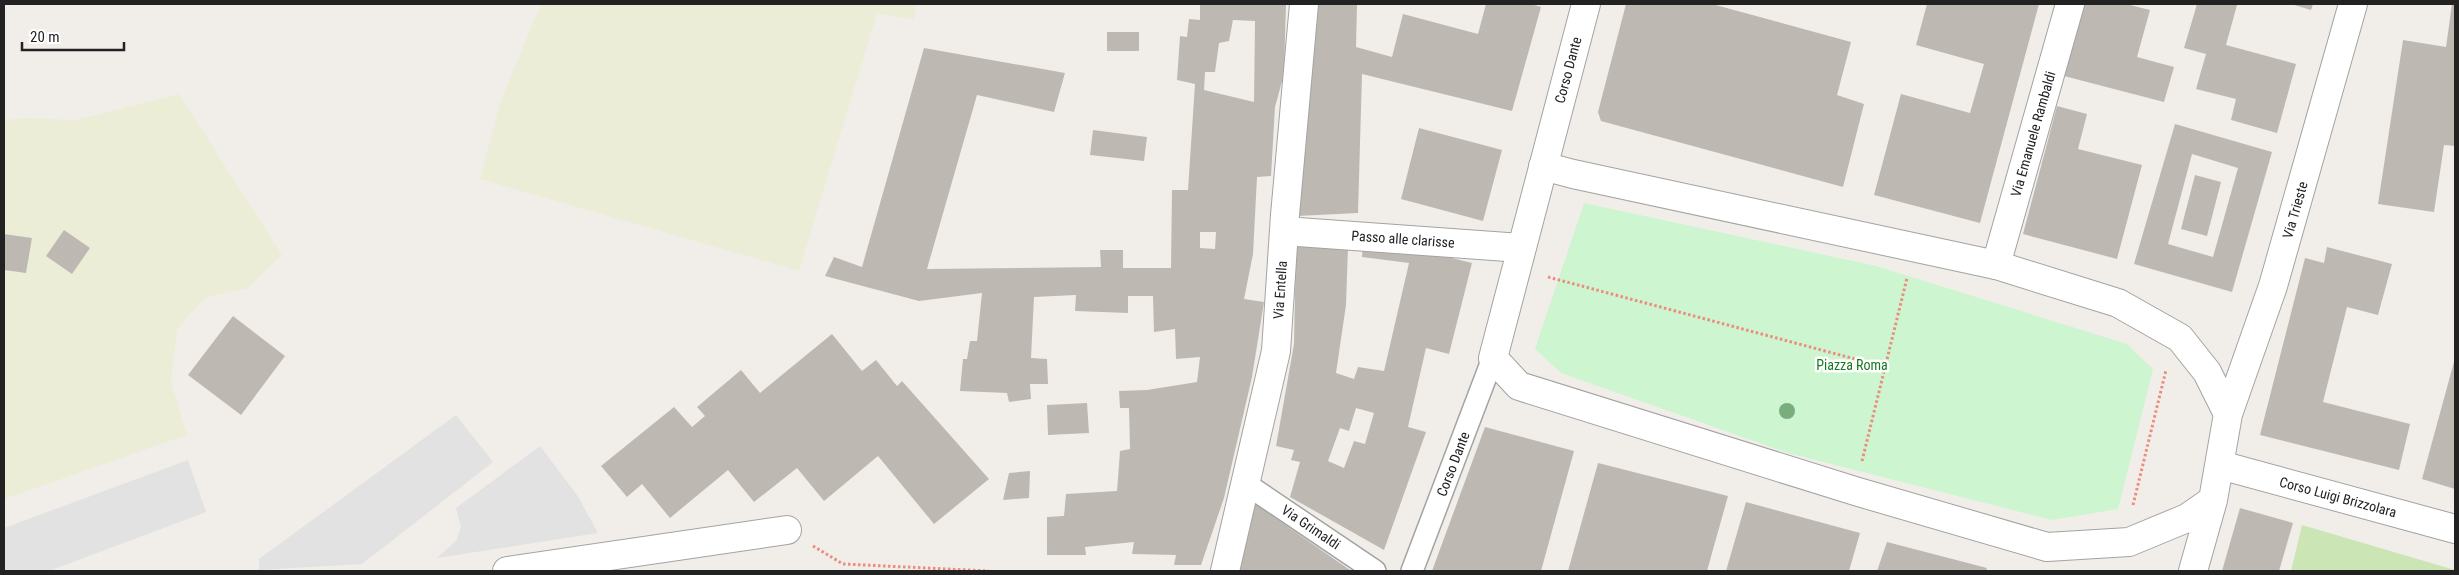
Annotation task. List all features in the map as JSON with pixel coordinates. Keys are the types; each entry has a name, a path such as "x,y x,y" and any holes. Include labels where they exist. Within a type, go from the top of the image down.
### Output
{"street":[{"name":"Via Entella","path":"1224,571 1276,351 1284,231 1304,4"},
{"name":"Corso Dante","path":"1543,166 1586,4"},
{"name":"Via Emanuele Rambaldi","path":"1996,265 2070,4"},
{"name":"Via Trieste","path":"2228,414 2273,286 2353,4"},
{"path":"2193,571 2213,500 2228,414 2207,372 2180,338 2118,303 1996,265 1543,166 1493,358 1519,386 1855,491 2047,547 2129,542 2180,521 2213,500"},
{"name":"Passo alle clarisse","path":"1284,231 1521,248"},
{"name":"Corso Dante","path":"1412,571 1493,358"},
{"name":"Corso Luigi Brizzolara","path":"2220,465 2455,529"},
{"name":"Via Grimaldi","path":"1246,484 1375,571"},
{"path":"507,571 787,530"}],"path":[{"path":"1855,491 1914,248"},
{"path":"1547,277 1885,368"},
{"path":"2129,542 2132,507 2165,374 2180,338"},
{"path":"787,530 843,564 989,571"}],"green space":[{"path":"541,4 567,6 569,4 917,4 914,20 877,13 799,271 480,179 501,100"},
{"path":"179,94 282,255 247,289 206,297 177,329 171,382 187,435 4,499 4,120 27,118 76,120"},
{"name":"Piazza Roma","path":"1584,203 1876,266 2127,344 2153,369 2118,509 2052,520 1788,453 1561,373 1535,349"},
{"path":"2302,525 2455,570 2455,571 2291,571"}],"shaded area":[{"path":"456,415 493,462 362,564 259,570 259,559"},
{"path":"540,446 577,495 598,533 437,558 456,541 461,527 456,508"},
{"path":"188,460 206,512 49,571 4,571 4,528"}],"building":[{"path":"1200,4 1286,4 1284,74 1275,107 1271,176 1257,177 1253,254 1244,299 1264,302 1252,377 1224,498 1201,565 1174,565 1176,555 1132,554 1134,542 1085,547 1086,555 1047,555 1047,517 1064,516 1066,494 1117,491 1120,451 1130,449 1129,408 1120,408 1119,391 1147,390 1197,382 1200,357 1176,359 1175,329 1154,332 1153,296 1128,296 1128,313 1075,311 1076,295 1034,297 1031,358 1047,359 1048,384 1030,384 1031,399 1009,402 1007,393 960,391 963,359 967,359 970,341 977,341 982,293 919,301 825,276 834,257 862,267 924,48 1065,73 1054,112 977,95 927,269 1101,267 1100,250 1123,250 1123,268 1171,268 1172,190 1188,190 1195,84 1177,80 1180,36 1187,37 1189,19 1200,20","holes":["1233,20 1255,21 1254,102 1204,90 1205,72 1215,72 1219,43 1229,41","1200,232 1216,232 1215,249 1200,248"]},
{"path":"1312,4 1357,4 1356,47 1392,57 1403,14 1478,34 1486,4 1531,4 1541,7 1512,111 1362,74 1358,213 1297,216"},
{"path":"1626,4 1712,4 1851,42 1837,95 1864,104 1843,187 1601,121 1598,112"},
{"path":"1927,4 2039,4 1980,223 1874,195 1901,94 1970,113 1984,64 1916,45"},
{"path":"2083,4 2126,4 2150,10 2137,57 2174,67 2164,102 2064,76"},
{"path":"2197,4 2237,5 2226,45 2296,64 2277,133 2231,120 2236,99 2196,89 2206,54 2184,48"},
{"path":"2291,4 2313,4 2311,10"},
{"path":"2452,4 2455,4 2455,146 2444,145 2434,212 2378,204 2403,40 2446,47"},
{"path":"1107,32 1139,32 1139,51 1107,51"},
{"path":"2057,106 2087,114 2078,149 2142,165 2117,259 2023,234"},
{"path":"2175,124 2272,152 2232,292 2134,264","holes":["2192,154 2238,168 2213,257 2168,244"]},
{"path":"1419,128 1502,150 1483,221 1401,199"},
{"path":"1093,130 1147,137 1144,161 1090,155"},
{"path":"2195,175 2221,182 2207,236 2181,229"},
{"path":"64,230 90,248 72,274 46,256"},
{"path":"4,234 32,238 26,273 4,270"},
{"path":"1363,244 1423,251 1472,263 1449,354 1426,348 1408,427 1426,432 1384,550 1290,497 1300,462 1291,460 1294,450 1276,446 1294,344 1296,246 1348,247 1346,305 1336,373 1354,379 1358,367 1384,371 1409,263 1362,257","holes":["1356,408 1374,413 1365,444 1354,441 1344,468 1328,461 1340,428 1349,431"]},
{"path":"2327,247 2392,264 2378,315 2347,307 2323,402 2410,424 2399,470 2260,435 2305,258 2324,263"},
{"path":"233,316 285,356 241,415 188,375"},
{"path":"832,334 862,371 876,360 897,386 902,381 989,479 934,524 878,456 824,501 797,468 754,502 728,470 670,518 642,484 627,497 601,466 674,407 692,427 705,416 697,407 741,370 760,393"},
{"path":"2455,358 2455,489 2422,479"},
{"path":"1087,403 1089,433 1048,435 1047,405"},
{"path":"1485,427 1574,451 1541,571 1432,571"},
{"path":"1598,463 1728,496 1707,571 1568,571"},
{"path":"1030,471 1029,498 1003,500 1009,473"},
{"path":"1746,502 1860,533 1849,571 1726,571"},
{"path":"1255,504 1350,570 1234,571"},
{"path":"2240,508 2293,523 2279,571 2222,571"},
{"path":"1887,542 1987,568 1986,571 1877,571"}]}
